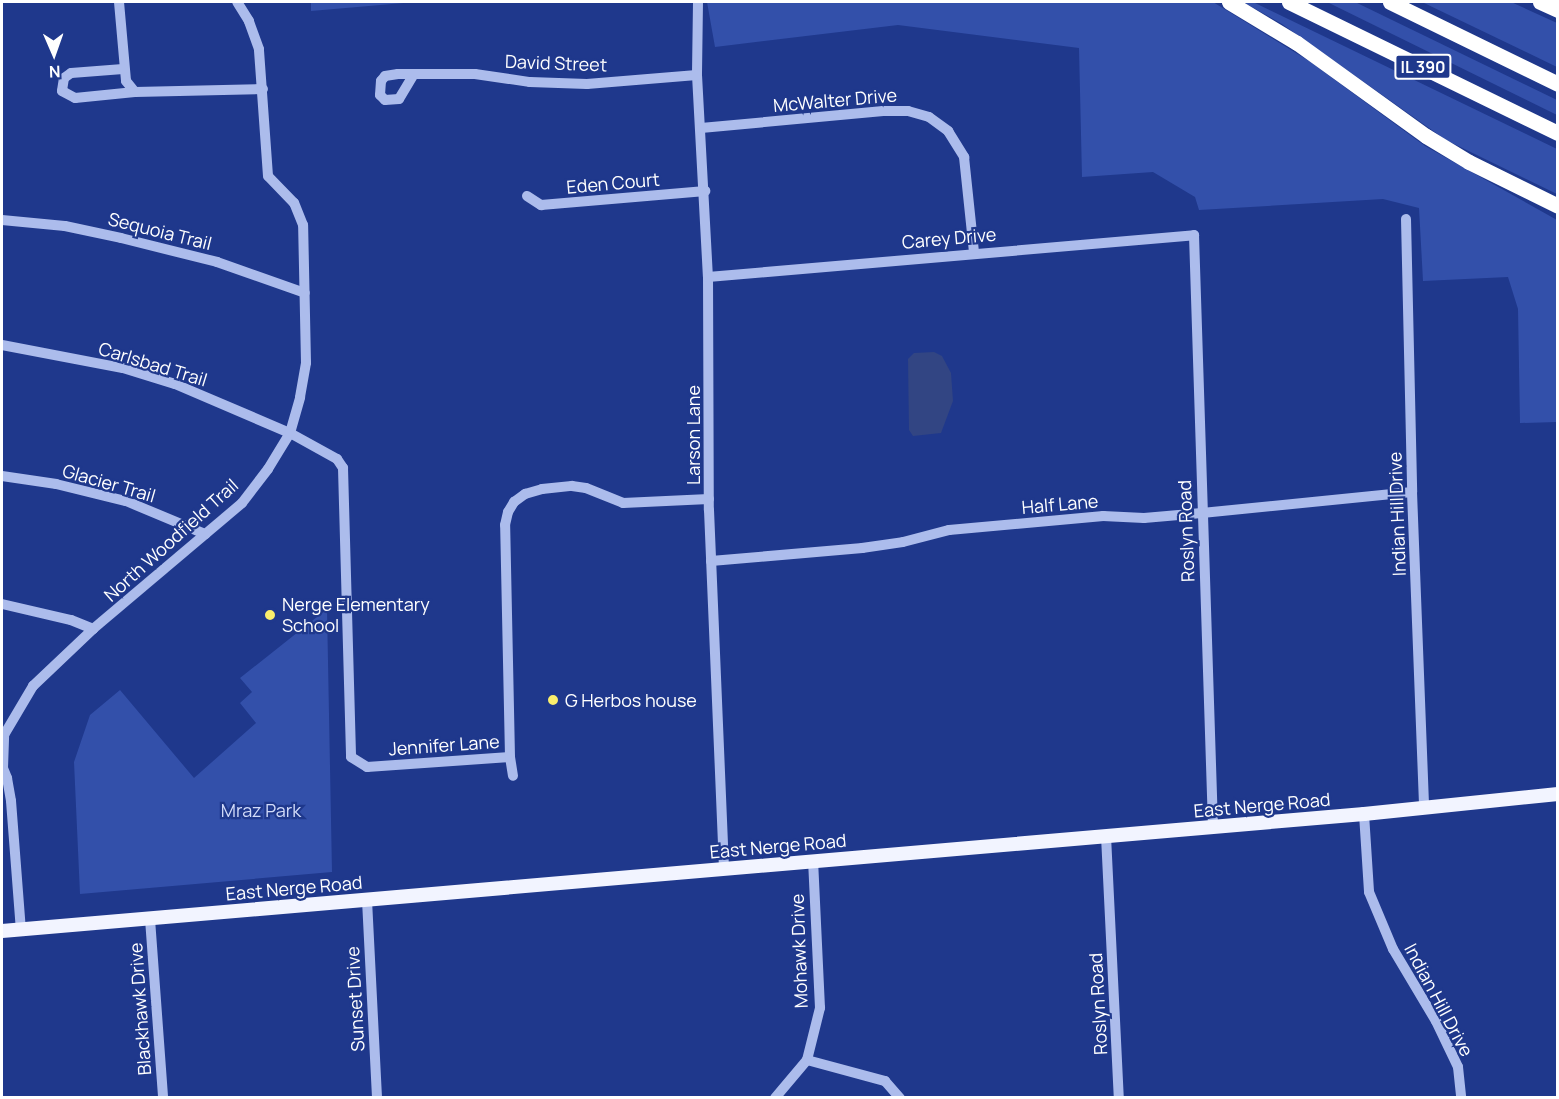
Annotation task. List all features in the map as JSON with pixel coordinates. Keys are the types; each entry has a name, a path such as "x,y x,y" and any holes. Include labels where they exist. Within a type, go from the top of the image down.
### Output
{"highway":[{"path":"1229,2 1297,43 1426,136 1469,162 1557,206"},
{"name":"IL 390","path":"1289,2 1557,133"},
{"name":"IL 390","path":"1390,2 1557,84"},
{"path":"1540,2 1557,10"}],"main road":[{"name":"East Nerge Road","path":"2,932 1364,814 1557,794"}],"street":[{"path":"119,2 123,69 126,81 135,92"},
{"name":"North Woodfield Trail","path":"21,930 11,801 2,769 3,734 33,686 93,629 225,518 255,488 290,433 300,398 306,363 306,293 302,219 294,203 271,181 266,170 259,49 249,21 237,2"},
{"name":"Larson Lane","path":"698,2 697,75 708,277 709,500 724,869"},
{"path":"123,69 71,74 64,78 62,91 75,98 135,92 263,89"},
{"name":"David Street","path":"414,74 475,74 530,82 587,84 697,75"},
{"name":"McWalter Drive","path":"701,128 883,111 908,111 928,117 948,131 964,157 974,252"},
{"name":"Eden Court","path":"527,196 542,205 705,191"},
{"name":"Indian Hill Drive","path":"1406,219 1412,492 1424,808"},
{"name":"Sequoia Trail","path":"2,220 65,226 121,238 217,262 306,293"},
{"name":"Carey Drive","path":"708,277 974,252 1194,235"},
{"name":"Roslyn Road","path":"1194,235 1214,827"},
{"name":"Carlsbad Trail","path":"2,345 133,371 175,384 290,433"},
{"name":"Jennifer Lane","path":"290,433 337,459 344,468 351,757 367,767 510,757 505,525 514,502 525,494 542,489 572,486 586,488 623,503 709,500"},
{"name":"Glacier Trail","path":"2,476 56,484 126,501 205,534"},
{"name":"Half Lane","path":"711,561 862,548 903,542 949,530 1103,516 1144,518 1412,492"},
{"path":"2,604 71,620 93,629"},
{"path":"510,757 513,776"},
{"name":"Indian Hill Drive","path":"1364,814 1369,892 1393,949 1436,1021 1458,1067 1461,1098"},
{"name":"Roslyn Road","path":"1106,836 1119,1098"},
{"name":"Mohawk Drive","path":"776,1098 807,1060 820,1008 813,861"},
{"name":"Sunset Drive","path":"367,900 377,1098"},
{"name":"Blackhawk Drive","path":"150,919 163,1098"},
{"path":"807,1060 885,1081 900,1098"}],"green space":[{"path":"311,2 415,2 311,11"},
{"path":"707,2 1213,2 1309,61 1425,146 1557,220 1557,422 1520,423 1518,309 1508,277 1423,281 1419,208 1383,199 1199,210 1195,197 1153,172 1082,177 1079,48 898,25 715,47"},
{"path":"1243,2 1253,2 1557,149 1557,194 1446,140 1282,24"},
{"path":"1327,2 1355,2 1557,100 1557,115"},
{"path":"1422,2 1511,2 1557,23 1557,67"},
{"name":"Mraz Park","path":"327,609 332,872 80,894 74,762 90,715 120,690 194,778 256,723 240,703 252,692 240,678"}],"shaded area":[{"path":"934,352 942,356 951,373 953,401 941,433 913,436 909,430 908,359 914,353"}],"place":[{"name":"Nerge Elementary School","path":"270,615"},
{"name":"G Herbos house","path":"553,700"}]}
